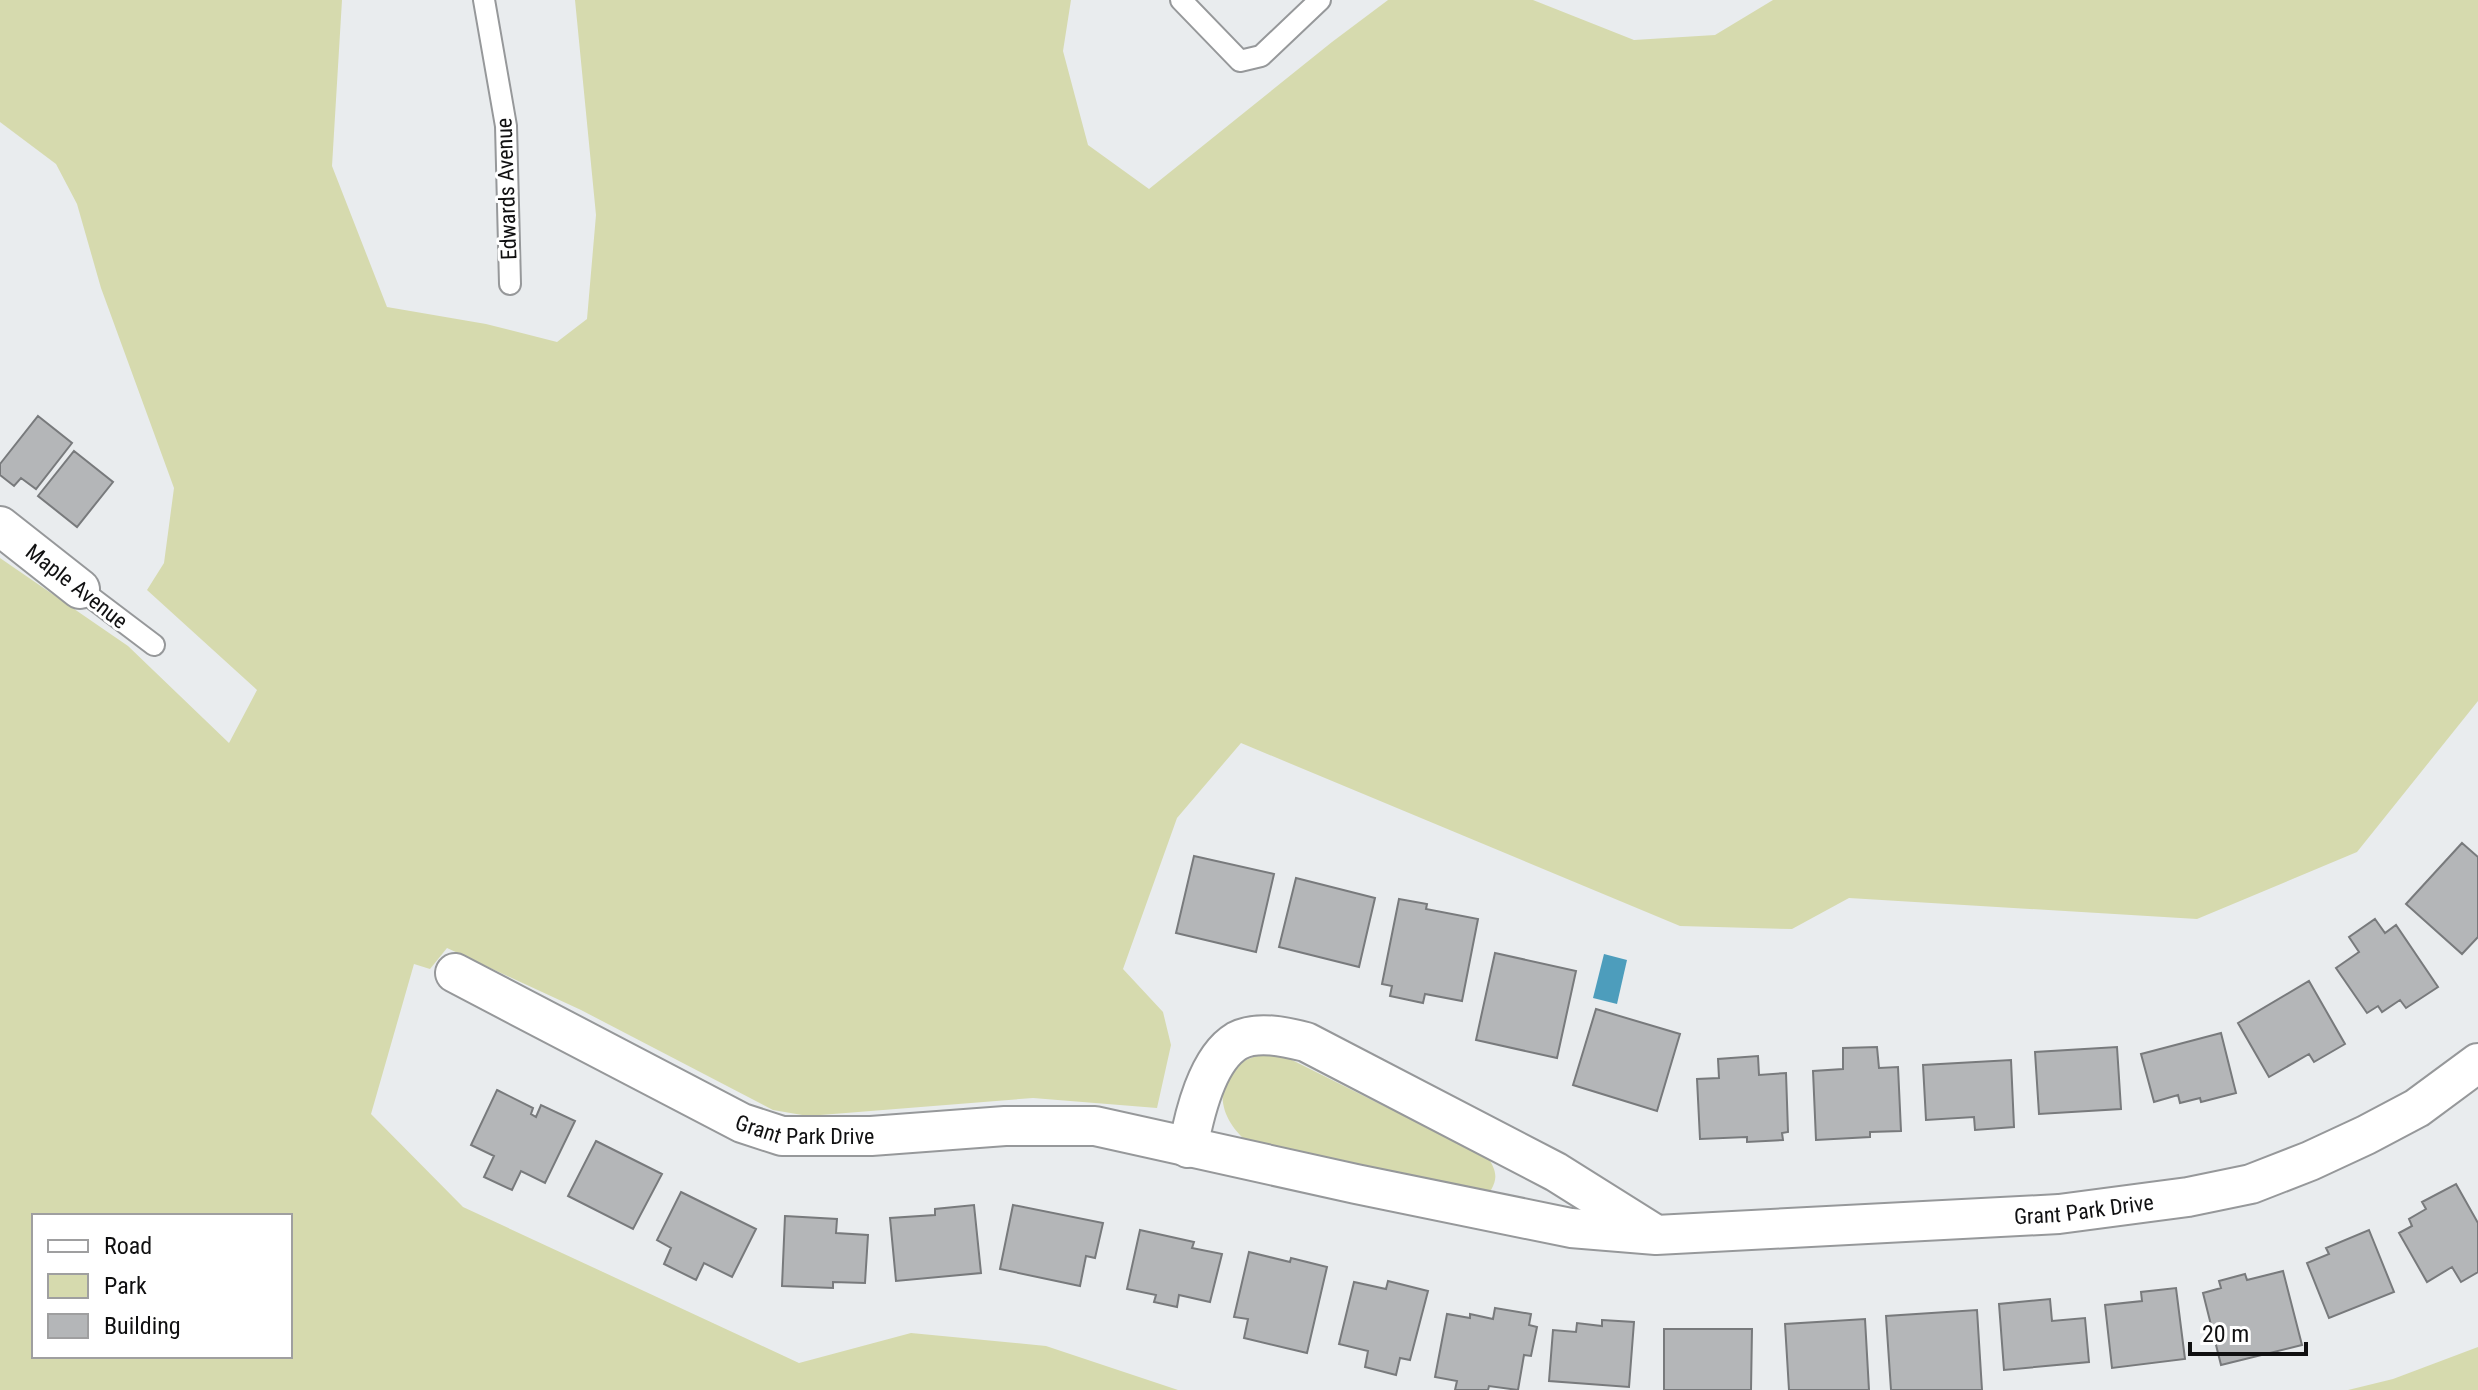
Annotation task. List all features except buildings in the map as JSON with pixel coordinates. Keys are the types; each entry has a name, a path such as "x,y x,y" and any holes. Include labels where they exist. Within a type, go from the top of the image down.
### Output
{"street":[{"name":"Maple Avenue","path":"0,526 80,589"},
{"name":"Grant Park Drive","path":"455,973 742,1123 782,1136 871,1136 1005,1126 1095,1126 1571,1228 1656,1235 2059,1214 2188,1197 2251,1184 2310,1161 2417,1108 2478,1063"},
{"path":"1188,1148 1196,1112 1210,1074 1223,1054 1237,1041 1280,1036 1306,1042 1556,1172 1656,1235"}],"lane":[{"name":"Edwards Avenue","path":"484,0 506,126 510,284"},
{"path":"1181,0 1240,61 1261,56 1320,0"},
{"name":"Maple Avenue","path":"80,589 154,645"}],"green space":[{"path":"0,0 342,0 332,166 387,307 486,324 557,342 587,319 596,215 575,0 1071,0 1063,51 1088,145 1149,189 1388,0 1533,0 1634,40 1715,35 1773,0 2478,0 2478,701 2357,852 2197,919 1849,898 1792,929 1680,926 1241,743 1177,818 1123,969 1163,1012 1171,1045 1157,1108 1033,1098 808,1116 773,1110 581,1010 447,948 430,969 414,964 371,1114 463,1207 799,1363 911,1333 1046,1346 1178,1390 0,1390 0,558 128,646 229,743 257,690 147,590 164,563 174,488 101,288 77,204 56,164 0,122"},
{"path":"1262,1054 1282,1055 1408,1115 1489,1159 1495,1174 1491,1190 1481,1194 1250,1144 1228,1119 1223,1088 1234,1068"},
{"path":"2478,1347 2478,1390 2348,1390 2393,1379"}],"water":[{"path":"1604,954 1627,960 1617,1004 1593,998"}]}
